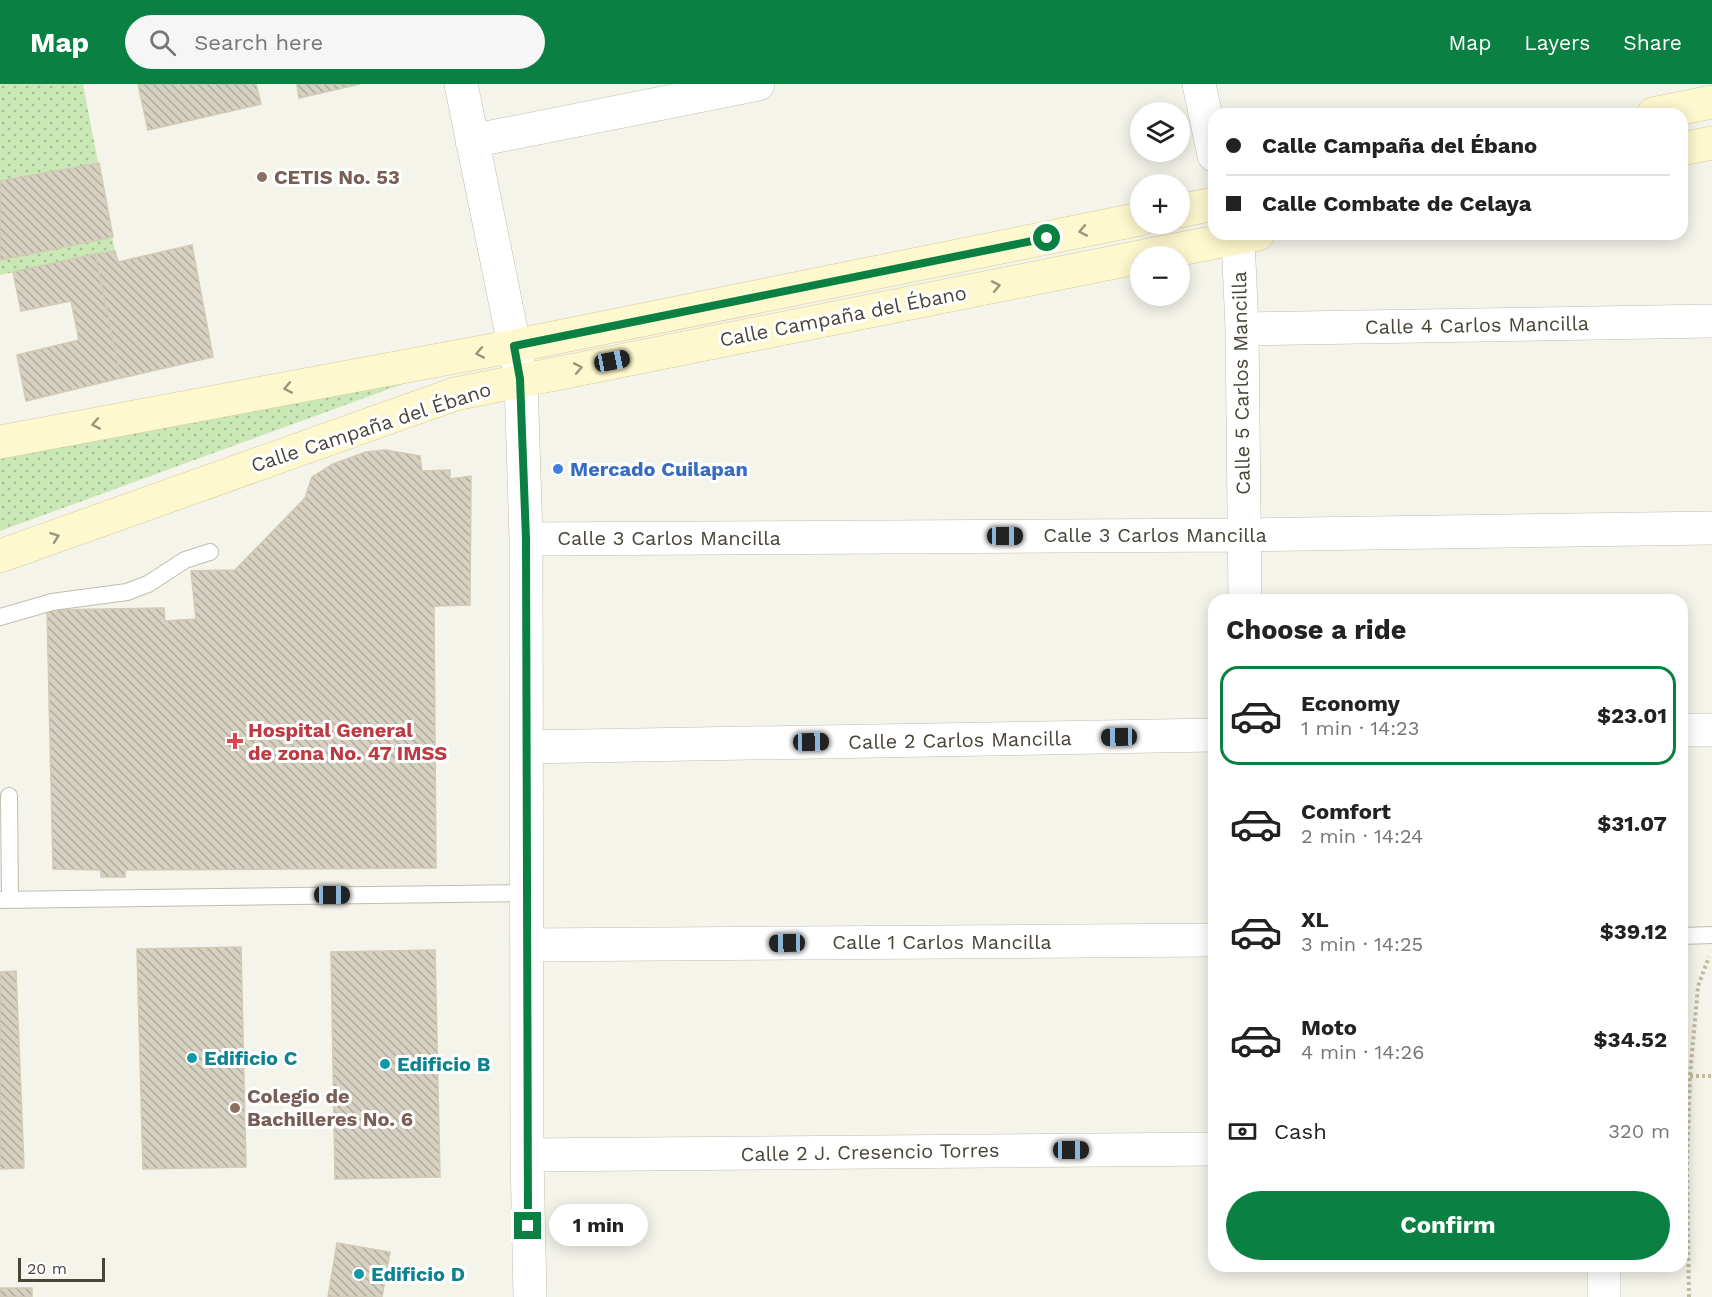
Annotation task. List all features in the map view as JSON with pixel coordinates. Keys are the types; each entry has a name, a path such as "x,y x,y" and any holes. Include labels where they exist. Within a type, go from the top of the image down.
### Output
{"street":[{"path":"460,84 520,379 526,539 526,1155 530,1297"},
{"path":"472,141 758,84"},
{"path":"1199,84 1208,127"},
{"path":"1682,108 1712,102"},
{"path":"1688,148 1712,143"},
{"path":"1190,209 1208,205"},
{"name":"Calle Campaña del Ébano","path":"0,442 514,346 1130,221"},
{"name":"Calle Campaña del Ébano","path":"1190,247 1228,240"},
{"name":"Calle 5 Carlos Mancilla","path":"1245,594 1242,329 1248,240"},
{"name":"Calle Campaña del Ébano","path":"0,556 455,394 520,379 1130,259"},
{"name":"Calle 4 Carlos Mancilla","path":"1242,329 1712,321"},
{"name":"Calle 3 Carlos Mancilla","path":"526,539 1244,535 1712,528"},
{"path":"1688,730 1712,730"},
{"name":"Calle 2 Carlos Mancilla","path":"527,747 1208,735"},
{"name":"Calle 1 Carlos Mancilla","path":"527,945 1208,940"},
{"name":"Calle 2 J. Cresencio Torres","path":"526,1155 1208,1149"},
{"path":"1604,1272 1604,1297"}],"lane":[{"path":"0,617 52,602 128,592 148,584 185,560 210,552"},
{"path":"9,796 5,900 526,893"},
{"path":"1688,936 1710,935"}],"path":[{"path":"1688,1106 1698,986 1709,961 1710,935"},
{"path":"1690,1076 1712,1076"},
{"path":"1688,1271 1689,1297"}],"green space":[{"path":"0,84 83,84 115,251 0,275"},
{"path":"452,366 0,531 0,457"}],"building":[{"path":"138,84 256,84 261,104 148,130"},
{"path":"297,84 360,84 299,98"},
{"path":"99,163 113,237 0,260 0,181"},
{"path":"192,245 213,357 121,378 95,254 115,251 118,262"},
{"path":"95,254 121,378 26,401 17,355 79,340 71,301 21,311 13,272"},
{"name":"Hospital General de zona No. 47 IMSS","path":"385,450 420,456 422,471 450,470 450,479 471,476 470,605 434,606 436,868 125,870 125,877 101,877 101,870 53,869 47,610 164,608 165,621 196,619 191,571 235,570 305,498 312,477 333,464 366,452"},
{"name":"Edificio C","path":"241,947 246,1167 143,1169 137,949"},
{"name":"Edificio B","path":"435,950 440,1177 335,1179 331,952"},
{"path":"16,971 24,1168 0,1169 0,972"},
{"name":"Edificio D","path":"337,1243 390,1252 382,1297 328,1297"},
{"path":"0,1288 32,1288 32,1297 0,1297"}],"place":[{"name":"CETIS No. 53","path":"262,177"},
{"name":"Mercado Cuilapan","path":"558,469"},
{"name":"Hospital General de zona No. 47 IMSS","path":"235,741"},
{"name":"Edificio C","path":"192,1058"},
{"name":"Edificio B","path":"385,1064"},
{"name":"Colegio de Bachilleres No. 6","path":"235,1108"},
{"name":"Edificio D","path":"359,1274"}],"route":[{"path":"528,1226 526,539 520,379 514,346 1047,238"}]}
